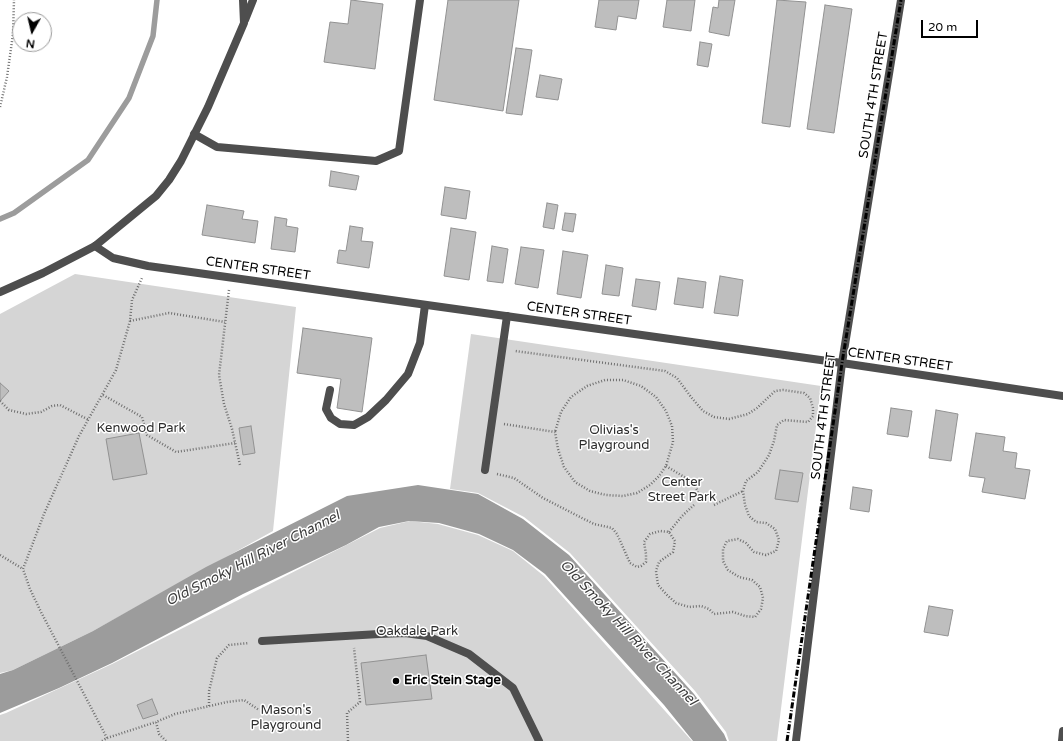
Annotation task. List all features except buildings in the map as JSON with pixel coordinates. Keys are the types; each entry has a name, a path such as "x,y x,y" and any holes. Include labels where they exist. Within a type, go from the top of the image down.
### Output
{"street":[{"path":"243,0 244,23"},
{"path":"0,292 43,273 95,246 156,196 169,180 181,161 208,107 253,0"},
{"path":"194,134 217,147 376,161 399,151 420,0"},
{"name":"SOUTH 4TH STREET","path":"796,741 842,363 901,0"},
{"name":"CENTER STREET","path":"95,246 114,258 148,266 842,363 1063,396"},
{"path":"330,390 326,409 331,418 340,424 354,425 368,417 386,400 408,374 420,343 425,305"},
{"path":"485,470 507,316"},
{"path":"262,641 405,633 427,636 469,654 513,688 539,741"},
{"path":"1062,741 1063,731"}],"path":[{"path":"0,107 7,77 13,34 14,0"},
{"path":"23,569 44,514 79,436 116,370 130,321 132,300 148,266"},
{"path":"230,278 220,375 224,404 236,443 240,465"},
{"path":"130,321 169,313 226,322"},
{"path":"485,470 514,478 543,498 582,518 594,524 612,528 617,534 630,563 637,567 646,562 644,542 650,534 660,531 669,532 675,541 673,552 659,562 656,571 658,585 666,595 676,603 689,607 701,606 709,609 714,614 733,612 745,616 755,617 761,609 763,598 760,587 752,580 739,577 728,570 723,561 723,549 727,541 738,539 746,543 754,552 766,555 776,550 779,540 775,529 766,523 756,522 749,516 745,505 743,491 746,481 758,472 769,455 774,441 777,425 784,420 808,422 813,416 813,408 810,398 804,392 783,390 775,391 757,408 748,414 729,419 714,417 703,411 677,378 665,371 502,349"},
{"path":"605,380 623,380 641,386 656,397 666,411 672,426 673,442 666,466 650,485 637,493 623,496 606,495 590,491 575,482 564,467 558,449 555,432 561,412 571,397 587,386 605,380"},
{"path":"103,395 142,417 147,435 176,452 236,443"},
{"path":"0,401 9,410 26,414 41,412 52,406 60,405 89,420"},
{"path":"492,422 555,432"},
{"path":"666,466 694,483 698,492"},
{"path":"714,505 743,491"},
{"path":"669,532 682,516 694,505"},
{"path":"0,555 23,569 30,589 41,612 107,738"},
{"path":"348,741 347,713 360,702 352,636"},
{"path":"209,706 209,691 216,658 228,645 262,641"},
{"path":"102,741 175,714 209,706 244,700 259,710"},
{"path":"156,722 159,734 166,741"}],"green space":[{"name":"Kenwood Park","path":"75,274 296,307 273,531 93,631 13,670 0,673 0,314"},
{"name":"Center Street Park","path":"471,334 821,386 777,741 729,741 726,732 695,691 570,553 524,517 478,493 450,489"},
{"name":"Oakdale Park","path":"410,521 438,524 478,535 513,551 544,576 692,741 0,741 0,715 112,664 380,528"}],"water":[{"path":"418,485 478,494 523,519 569,555 694,694 724,734 727,741 693,741 664,705 545,574 513,550 479,534 439,523 409,521 379,527 346,545 243,594 112,663 59,688 0,713 0,674 13,670 93,631 206,567 347,496"}],"waterway":[{"name":"Old Smoky Hill River Channel","path":"0,219 14,213 88,160 129,98 153,36 157,0"}],"railway":[{"path":"787,741 842,363 901,0"}],"place":[{"name":"Eric Stein Stage","path":"396,681"}],"park label":[{"name":"Olivias's Playground","path":"614,438"},
{"name":"Mason's Playground","path":"286,718"}]}
